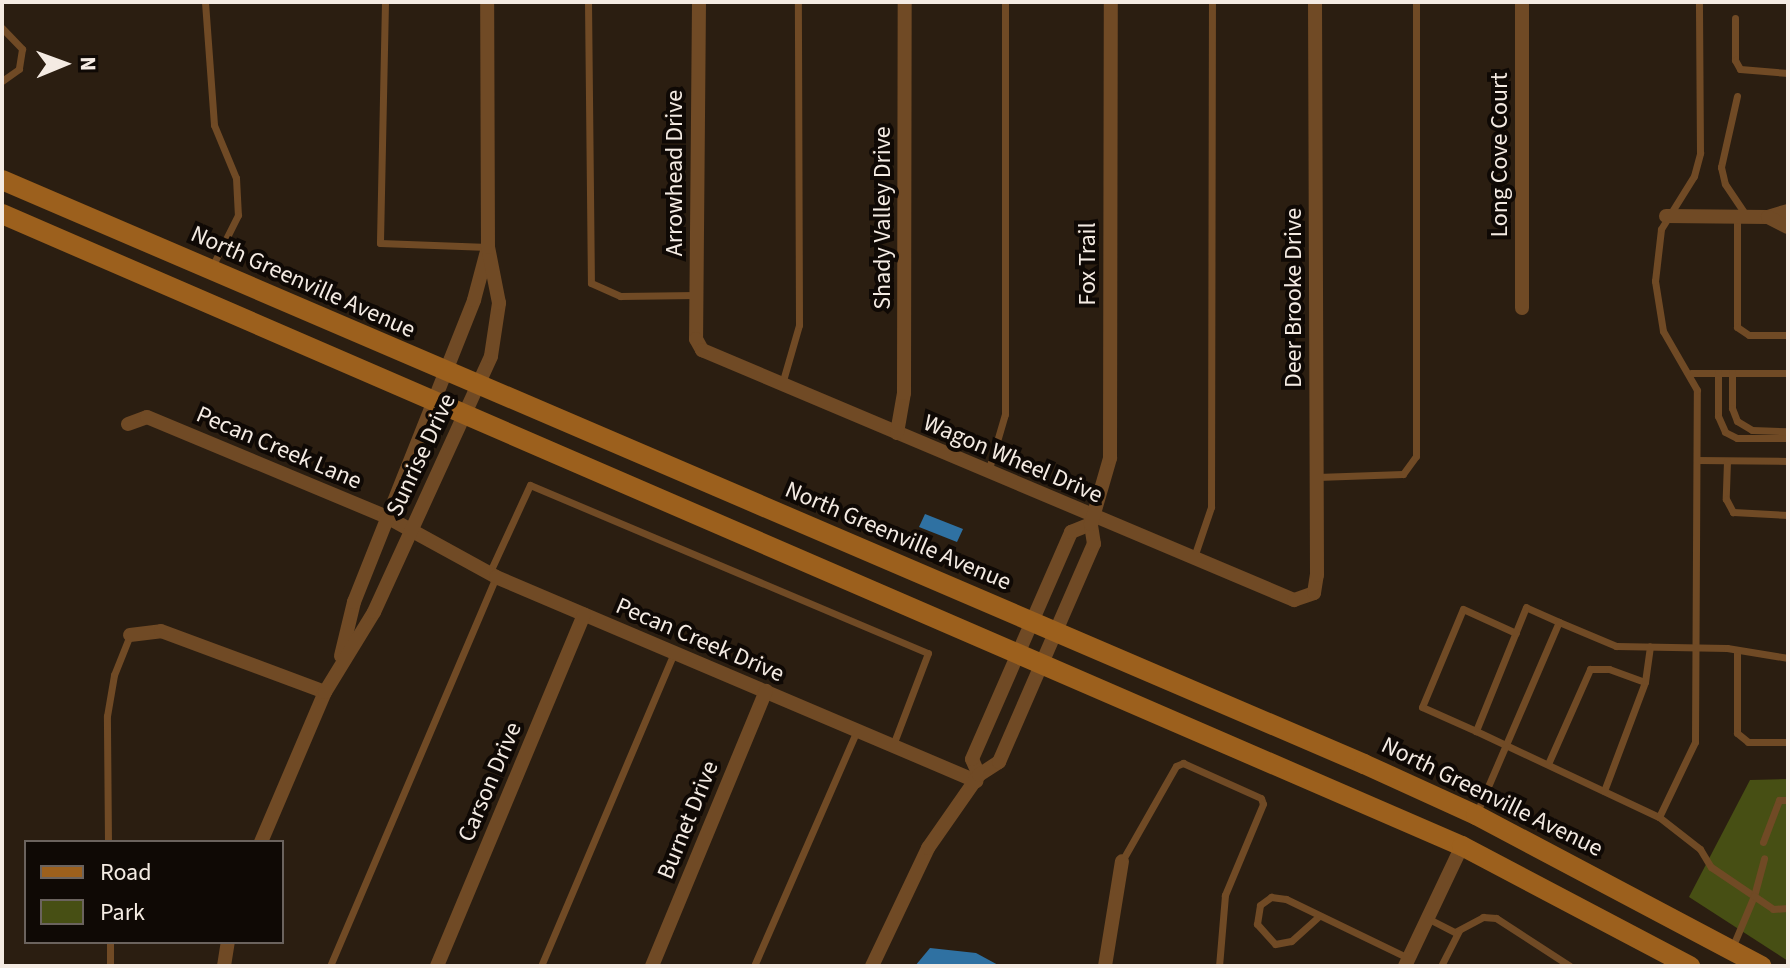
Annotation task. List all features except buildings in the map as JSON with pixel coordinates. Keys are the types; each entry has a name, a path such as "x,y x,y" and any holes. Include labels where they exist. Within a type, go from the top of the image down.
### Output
{"main road":[{"name":"North Greenville Avenue","path":"2,180 476,387 1035,622 1476,815 1761,966"},
{"path":"2,214 462,417 811,560 1021,655 1462,846 1690,966"},
{"path":"200,300 211,269"},
{"path":"1462,846 1476,815"}],"street":[{"name":"Sunrise Drive","path":"262,840 325,692 374,612 491,356 499,303 488,247 487,2"},
{"name":"Arrowhead Drive","path":"698,345 699,2"},
{"name":"Shady Valley Drive","path":"897,433 904,393 905,2"},
{"name":"Fox Trail","path":"872,966 913,872 978,778 999,762 1060,633 1094,544 1092,520 1110,458 1111,2"},
{"name":"Deer Brooke Drive","path":"1314,593 1317,477 1315,2"},
{"name":"Long Cove Court","path":"1522,2 1522,308"},
{"path":"1666,216 1768,217 1788,211"},
{"path":"1768,217 1788,227"},
{"name":"Sunrise Drive","path":"338,669 354,602 474,300 488,247"},
{"name":"Wagon Wheel Drive","path":"698,345 1092,520 1284,598 1314,593"},
{"name":"Pecan Creek Lane","path":"128,424 147,417 412,528"},
{"path":"978,778 972,759 1021,655 1071,532 1092,520"},
{"name":"Pecan Creek Drive","path":"412,528 493,576 978,778"},
{"name":"Carson Drive","path":"437,966 584,615"},
{"path":"130,635 161,631 325,692"},
{"name":"Burnet Drive","path":"652,966 766,691"},
{"path":"1406,962 1462,846"},
{"path":"1105,966 1122,861"},
{"path":"224,966 228,944"}],"lane":[{"path":"205,2 214,125 236,178 238,215 211,269"},
{"path":"385,2 380,243 488,247"},
{"path":"588,2 591,283 620,296 696,295"},
{"path":"782,384 799,325 798,2"},
{"path":"988,472 1005,414 1005,2"},
{"path":"1193,559 1211,507 1212,2"},
{"path":"1317,477 1403,474 1416,456 1416,2"},
{"path":"1659,817 1695,742 1698,404 1691,373 1669,343 1655,300 1657,244 1666,216 1682,198 1700,153 1699,2"},
{"path":"1735,18 1740,69 1788,73"},
{"path":"2,28 18,39 22,60 19,69 2,81"},
{"path":"1737,96 1721,167 1725,184 1742,217 1736,282 1739,330 1749,335 1788,335"},
{"path":"1691,373 1788,373"},
{"path":"1718,373 1718,416 1725,432 1737,438 1788,438"},
{"path":"1732,373 1732,408 1737,421 1752,430 1788,431"},
{"path":"1697,460 1788,461"},
{"path":"1727,461 1726,499 1733,512 1788,515"},
{"path":"330,966 530,485 928,653 893,745"},
{"path":"1476,731 1526,607 1616,646 1695,646 1788,658"},
{"path":"1516,633 1463,609 1422,707 1659,817 1700,849 1711,867 1773,909 1788,908"},
{"path":"1476,815 1559,622"},
{"path":"108,840 107,716 114,675 130,635"},
{"path":"1604,791 1645,682 1650,646"},
{"path":"1737,650 1737,733 1748,742 1788,742"},
{"path":"541,966 674,653"},
{"path":"1548,764 1590,669 1609,669 1645,682"},
{"path":"754,966 857,730"},
{"path":"1122,861 1176,766 1183,763 1261,798 1263,804 1225,895 1219,966"},
{"path":"1763,842 1779,800 1788,800"},
{"path":"1732,949 1754,896 1764,858"},
{"path":"1318,917 1291,941 1275,944 1257,924 1260,905 1271,897 1318,917 1406,962"},
{"path":"1441,966 1459,931 1483,917 1496,918 1570,966"},
{"path":"1427,918 1459,931"},
{"path":"110,944 110,966"}],"green space":[{"path":"1788,779 1788,961 1689,897 1750,780"}],"water":[{"path":"925,514 963,529 957,542 919,527"},
{"path":"930,948 976,953 1000,966 915,966"}]}
